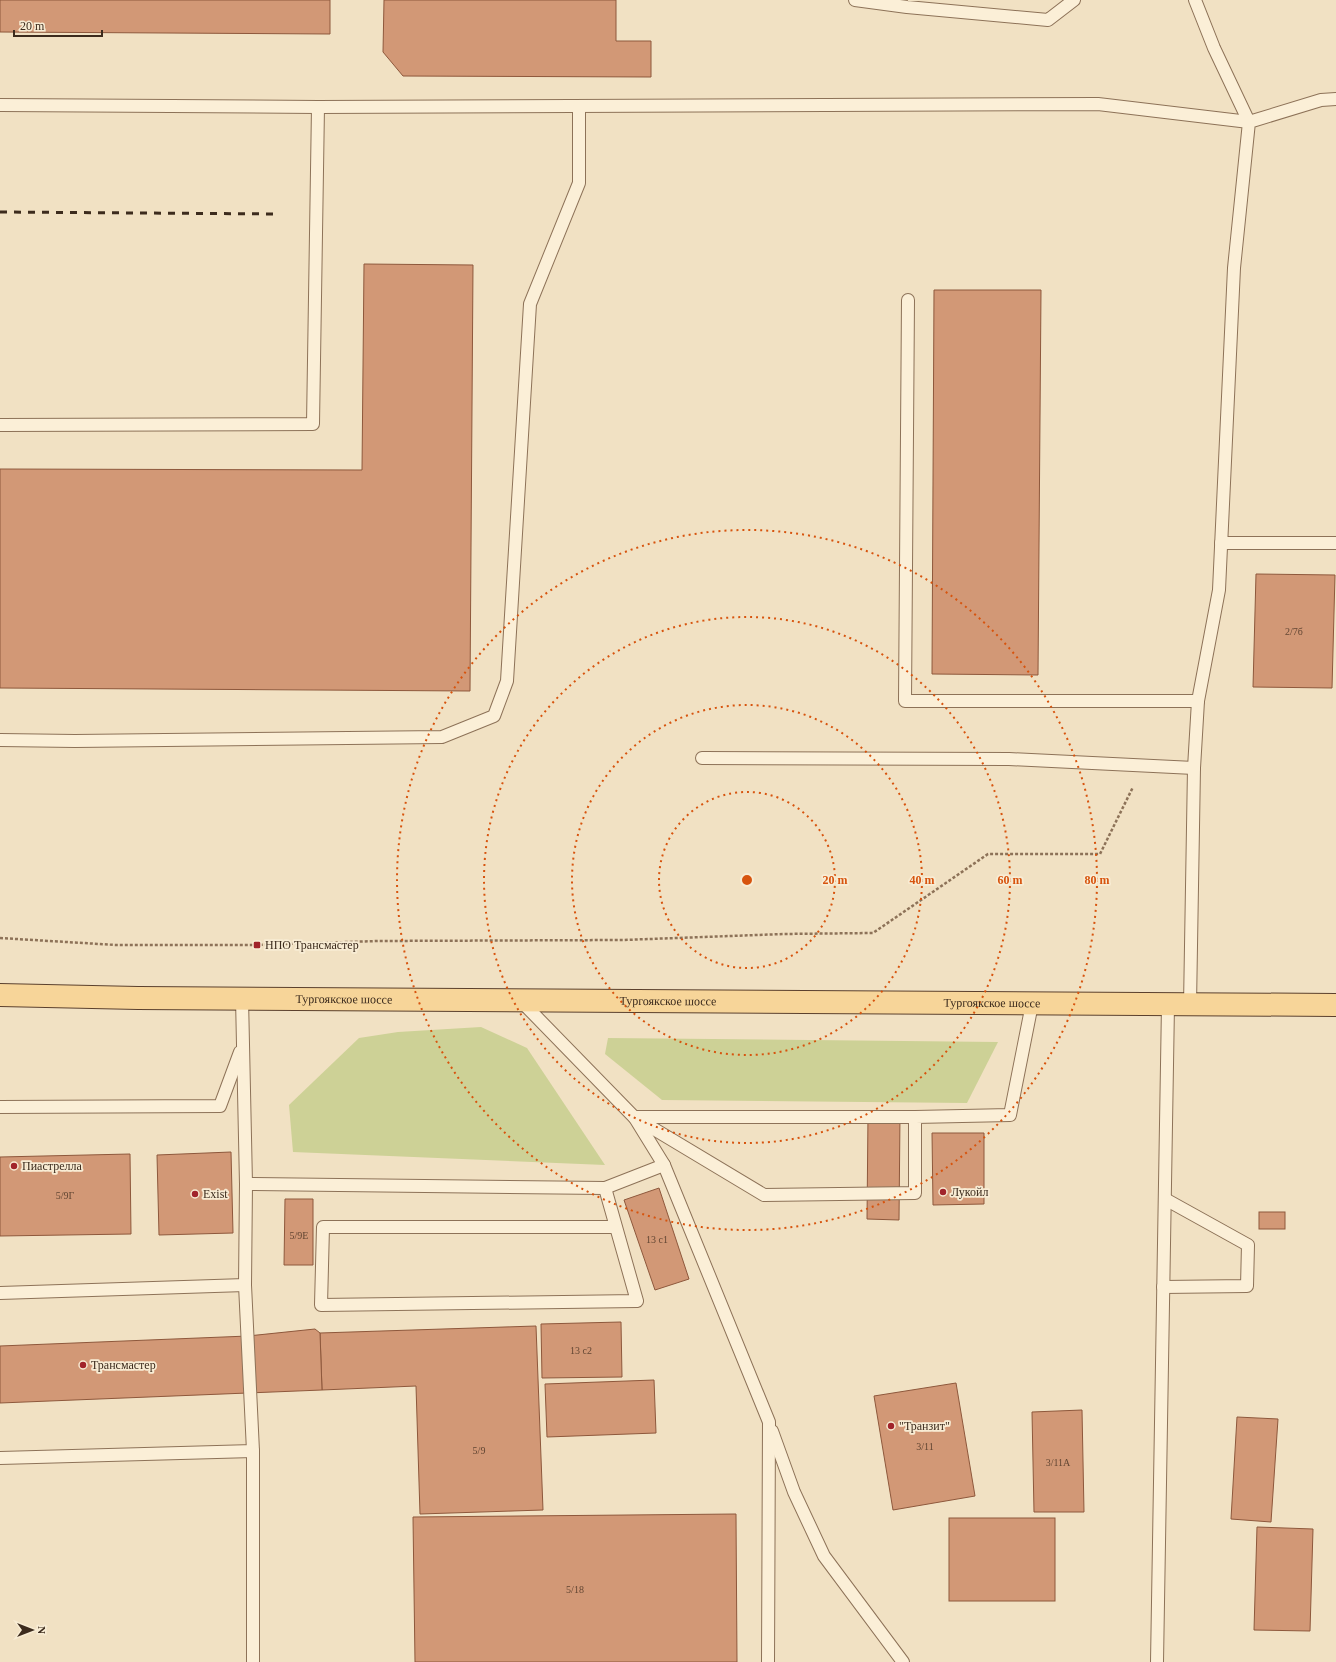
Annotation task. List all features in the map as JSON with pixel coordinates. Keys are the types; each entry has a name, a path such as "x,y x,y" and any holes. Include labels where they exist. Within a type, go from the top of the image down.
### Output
{"main road":[{"name":"Тургоякское шоссе","path":"0,995 1032,1004 1336,1005"}],"lane":[{"path":"855,0 907,7 1048,20 1074,0"},
{"path":"1190,1005 1194,768 1198,701 1219,590 1234,268 1249,122 1214,48 1195,0"},
{"path":"0,104 318,107 1098,104 1249,122 1321,100 1336,99"},
{"path":"0,740 91,741 442,737 494,716 507,680 530,304 579,183 579,106"},
{"path":"0,425 313,424 318,107"},
{"path":"908,300 905,701 1198,701"},
{"path":"1221,543 1336,543"},
{"path":"702,758 1009,759 1194,768"},
{"path":"242,998 246,1184 245,1285 253,1451 253,1662"},
{"path":"519,1000 634,1117 664,1166 769,1422 794,1492 824,1556 903,1662"},
{"path":"634,1117 915,1117 1010,1115 1032,1004"},
{"path":"1157,1662 1168,1005"},
{"path":"0,1107 220,1106 243,1045"},
{"path":"634,1117 764,1195 915,1193 915,1117"},
{"path":"246,1184 605,1188 664,1166"},
{"path":"605,1188 637,1301 321,1305 323,1227 616,1227"},
{"path":"1163,1287 1247,1286 1248,1244 1165,1199"},
{"path":"0,1293 245,1285"},
{"path":"768,1662 769,1422"},
{"path":"0,1458 253,1451"}],"path":[{"path":"0,938 116,945 257,945 378,941 623,940 783,934 873,933 988,854 1100,854 1143,766"}],"green space":[{"path":"481,1027 527,1048 605,1165 293,1152 289,1105 359,1038 398,1032"},
{"path":"608,1038 998,1042 967,1103 662,1100 605,1054"}],"building":[{"path":"0,0 330,0 330,34 0,32"},
{"path":"384,0 616,0 616,41 651,41 651,77 403,76 383,52"},
{"path":"364,264 473,265 470,691 0,688 0,469 362,470"},
{"path":"934,290 1041,290 1038,675 932,674"},
{"path":"1256,574 1335,575 1332,688 1253,687"},
{"path":"868,1115 900,1115 899,1220 867,1219"},
{"path":"932,1133 984,1133 984,1204 933,1205"},
{"name":"Exist","path":"231,1152 233,1233 159,1235 157,1155"},
{"path":"130,1154 131,1234 0,1236 0,1157"},
{"path":"659,1188 689,1279 655,1290 624,1200"},
{"path":"285,1199 313,1199 313,1265 284,1265"},
{"path":"1259,1212 1285,1212 1285,1229 1259,1229"},
{"path":"621,1322 622,1377 542,1378 541,1324"},
{"path":"536,1326 543,1510 420,1514 416,1386 322,1390 320,1333"},
{"path":"315,1329 320,1333 322,1390 0,1403 0,1346 248,1336"},
{"path":"654,1380 656,1433 547,1437 545,1384"},
{"path":"956,1383 975,1496 893,1510 874,1396"},
{"path":"1082,1410 1084,1512 1034,1512 1032,1412"},
{"path":"1237,1417 1278,1419 1271,1522 1231,1519"},
{"path":"736,1514 737,1662 415,1662 413,1517"},
{"path":"949,1518 1055,1518 1055,1601 949,1601"},
{"path":"1257,1527 1313,1529 1310,1631 1254,1630"}],"railway":[{"path":"0,212 279,214"}],"place":[{"name":"НПО Трансмастер","path":"257,945"},
{"name":"Пиастрелла","path":"14,1166"},
{"name":"Лукойл","path":"943,1192"},
{"name":"Exist","path":"195,1194"},
{"name":"Трансмастер","path":"83,1365"},
{"name":"\"Транзит\"","path":"891,1426"}]}
